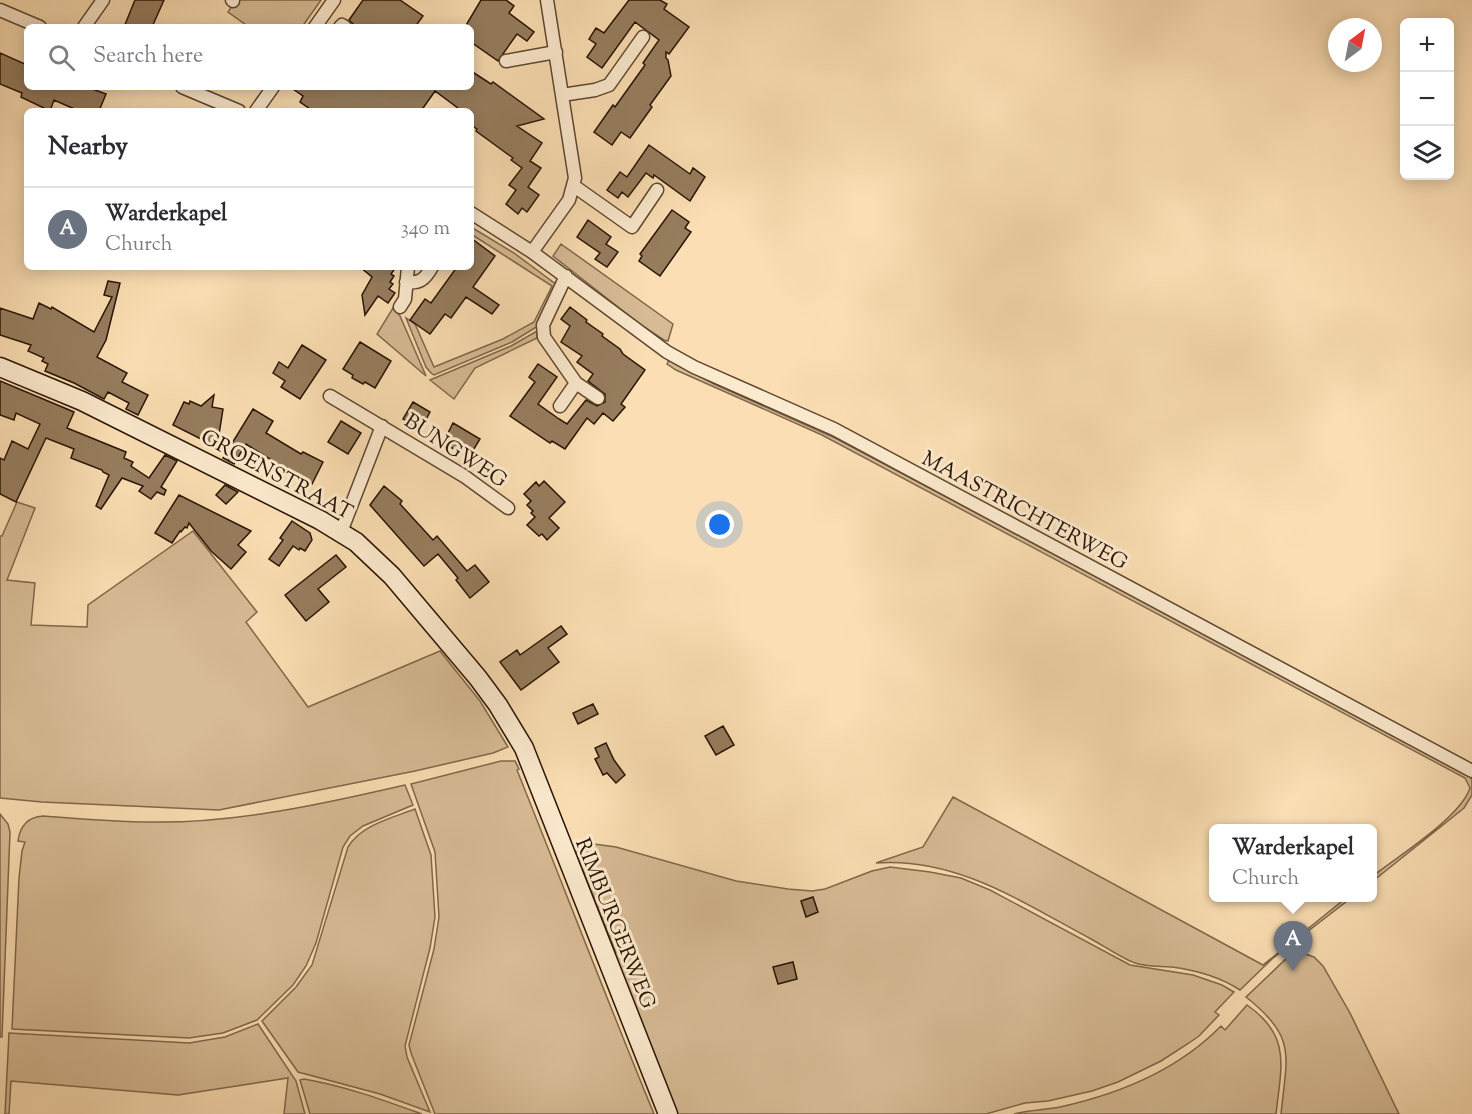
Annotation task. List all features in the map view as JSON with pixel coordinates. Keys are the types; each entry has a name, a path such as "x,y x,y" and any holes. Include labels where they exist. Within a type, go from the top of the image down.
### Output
{"street":[{"path":"86,24 103,0"},
{"path":"319,24 334,0"},
{"path":"532,252 563,210 574,186 575,167 547,0"},
{"path":"0,10 33,24"},
{"path":"562,95 595,90 609,85 643,37"},
{"path":"506,61 556,52"},
{"path":"189,90 232,108"},
{"path":"258,108 271,90"},
{"path":"574,186 632,227 657,190"},
{"name":"MAASTRICHTERWEG","path":"474,215 566,276 648,339 694,367 834,429 1472,771"},
{"path":"400,307 405,299 408,270"},
{"path":"406,282 420,282 430,270"},
{"path":"566,276 542,331 576,382 598,398"},
{"name":"GROENSTRAAT","path":"0,367 82,400 341,531 392,576 450,642 498,705 524,748"},
{"path":"560,406 576,382"},
{"name":"BUNGWEG","path":"330,396 464,476 508,508"},
{"name":"BUNGWEG","path":"341,531 382,426"},
{"name":"RIMBURGERWEG","path":"524,748 668,1114"}],"shaded area":[{"path":"236,0 321,0 304,24 245,24 228,12"},
{"path":"474,229 514,253 557,285 538,326 512,342 434,375 426,367 406,318 415,324 434,367 503,339 534,322 552,286 474,236"},
{"path":"561,244 673,324 668,341 641,325 553,256"},
{"path":"393,308 400,316 426,376 377,334"},
{"path":"537,331 537,338 475,368 454,399 430,380 511,346"},
{"path":"669,360 714,384 835,438 1431,754 1470,776 1472,795 1464,808 1377,878 1377,873 1427,836 1454,812 1470,788 1465,778 822,435 667,364"},
{"path":"17,502 35,508 7,580 35,583 31,625 87,627 88,605 193,531 257,612 246,622 308,707 440,651 480,701 508,747 493,753 415,771 219,810 0,798 0,536"},
{"path":"501,761 515,761 519,769 517,770 654,1114 435,1114 409,1045 434,949 439,917 435,852 411,784"},
{"path":"405,785 413,805 363,826 350,836 343,847 316,943 306,966 293,985 257,1020 223,1033 189,1038 12,1029 19,878 25,842 18,841 23,827 29,820 43,816 139,822 216,819 280,811"},
{"path":"953,797 1263,965 1341,902 1346,902 1272,959 1240,990 1224,981 1198,972 1130,961 1014,898 962,875 934,867 906,863 876,863 923,847"},
{"path":"415,809 431,855 435,917 430,948 405,1046 407,1057 430,1112 380,1094 298,1072 262,1021 296,987 312,965 348,847 354,839 369,828"},
{"path":"0,814 8,824 10,832 2,1037 0,1037"},
{"path":"579,842 616,847 736,881 788,889 812,891 825,889 872,871 890,867 961,878 990,890 1130,965 1193,975 1222,985 1234,992 1215,1012 1219,1015 1199,1036 1161,1061 1118,1082 1092,1091 1048,1101 1025,1103 986,1114 676,1114 613,955 616,953 573,845"},
{"path":"1300,952 1314,957 1323,966 1350,1013 1399,1114 1281,1114 1286,1062 1285,1048 1274,1024 1246,997 1290,955"},
{"path":"1247,1005 1271,1028 1277,1041 1281,1067 1276,1114 1014,1114 1082,1102 1146,1078 1186,1055 1221,1026 1225,1030"},
{"path":"258,1024 296,1081 305,1114 284,1114 288,1078 178,1095 11,1081 9,1114 5,1114 9,1033 189,1043 225,1037"},
{"path":"300,1080 349,1089 422,1114 310,1114"}],"building":[{"path":"135,0 164,0 153,24 125,24"},
{"path":"363,0 400,0 423,16 417,24 353,24 349,20"},
{"path":"481,0 506,0 514,6 509,13 534,32 527,41 517,34 498,61 474,44 474,24 467,24"},
{"path":"629,0 660,0 667,4 664,9 689,27 669,54 666,52 671,76 650,105 652,107 630,138 621,132 612,145 594,132 645,65 643,63 659,40 635,22 602,68 587,57 596,44 589,39 596,28 604,33"},
{"path":"0,53 24,64 24,90 95,90 106,94 100,108 72,108 54,100 51,108 44,108 21,97 22,93 0,84"},
{"path":"474,73 491,84 493,82 544,119 517,126 542,143 530,161 541,168 528,187 539,195 527,212 522,208 518,214 506,204 516,190 509,185 522,168 511,160 513,158 476,131 474,108 458,108 435,91 423,108 309,108 300,102 303,96 294,90 474,90"},
{"path":"649,145 690,174 693,168 705,177 690,201 654,175 653,178 646,173 628,197 622,192 618,198 607,190 620,172 627,177"},
{"path":"672,210 689,222 685,228 691,232 660,276 639,261 642,256 640,254"},
{"path":"588,220 611,237 606,244 618,252 607,267 595,259 600,253 577,237"},
{"path":"474,240 495,256 473,287 499,305 492,314 466,297 451,318 445,314 430,334 410,320 425,299 431,303 455,270 474,270"},
{"path":"364,270 394,270 391,274 394,276 390,282 393,284 389,289 395,293 388,303 378,296 365,315 362,295 372,277"},
{"path":"108,281 120,283 106,340 97,357 127,373 122,382 148,395 138,415 126,409 129,403 108,392 104,399 45,371 48,364 42,361 44,358 28,351 31,345 0,335 0,308 33,319 39,303 51,309 52,307 94,332 112,297 104,295"},
{"path":"570,307 623,354 645,370 621,404 625,407 613,421 603,413 594,424 587,418 565,449 552,441 550,443 510,416 535,382 529,377 538,364 557,377 538,404 567,424 586,400 597,406 605,402 605,394 588,381 593,374 577,362 582,356 561,342 570,326 561,319"},
{"path":"360,342 391,361 375,388 352,378 353,375 343,369"},
{"path":"302,345 326,360 300,399 281,387 285,381 273,373 279,362 288,368"},
{"path":"0,381 74,412 67,428 126,452 124,458 133,462 131,466 149,478 165,455 177,461 161,487 166,490 164,495 157,492 151,499 139,491 143,486 122,478 101,509 96,506 109,475 71,458 74,449 46,438 16,502 0,494 0,458 4,460 12,441 28,449 40,424 16,413 14,420 0,415"},
{"path":"214,395 212,407 223,409 217,447 173,425 184,402 189,404 190,401 201,406"},
{"path":"413,402 430,412 421,429 403,419"},
{"path":"253,409 273,421 266,433 301,454 303,452 323,462 312,484 246,444 234,464 223,458"},
{"path":"341,421 361,433 348,454 328,442"},
{"path":"453,423 480,439 472,452 467,449 464,455 447,445 450,439 446,437"},
{"path":"544,481 565,502 549,518 559,528 547,540 527,525 535,517 527,505 531,501 524,494 536,482 539,486"},
{"path":"225,485 238,492 226,504 216,495"},
{"path":"384,486 402,501 400,504 433,540 437,536 467,571 475,565 489,582 470,598 456,580 458,578 438,554 424,566 370,505"},
{"path":"179,495 251,531 238,545 246,552 231,569 211,551 189,523 172,543 155,533"},
{"path":"292,521 310,533 312,540 305,551 293,546 279,566 269,559 283,540 280,538"},
{"path":"336,555 346,567 318,589 329,602 306,621 285,595"},
{"path":"561,626 567,634 548,648 559,662 521,690 500,662 517,650 520,655"},
{"path":"593,704 598,714 578,724 573,713"},
{"path":"723,726 734,745 716,755 705,736"},
{"path":"606,743 614,760 625,775 616,783 607,773 603,775 595,759 599,757 595,748"},
{"path":"813,897 818,912 806,917 801,901"},
{"path":"793,962 797,979 778,984 773,967"}],"place":[{"name":"Warderkapel","path":"1293,971"}]}
